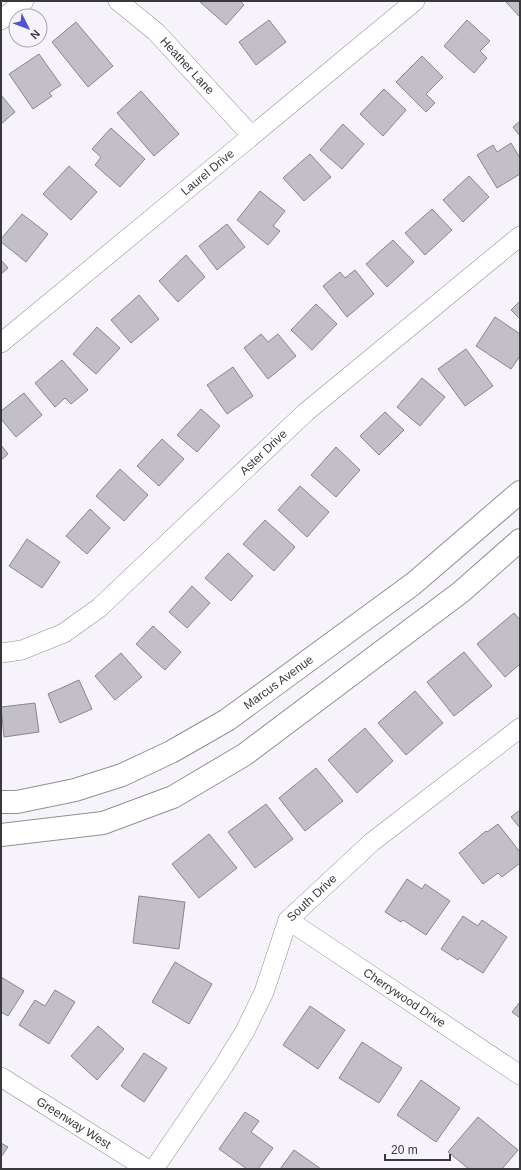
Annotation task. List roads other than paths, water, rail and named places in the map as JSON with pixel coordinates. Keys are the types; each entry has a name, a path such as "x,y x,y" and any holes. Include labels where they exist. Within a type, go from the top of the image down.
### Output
{"main road":[{"name":"Marcus Avenue","path":"1,802 17,802 75,790 122,775 171,752 227,720 413,584 520,492"},
{"path":"1,835 103,823 173,797 244,755 461,592 520,540"}],"street":[{"path":"1,20 24,1"},
{"name":"Heather Lane","path":"118,1 156,32 251,135"},
{"name":"Laurel Drive","path":"1,343 415,1"},
{"name":"Aster Drive","path":"1,653 22,650 64,633 99,608 306,412 520,236"},
{"name":"South Drive","path":"154,1169 223,1067 245,1031 264,992 288,920 372,842 520,728"},
{"name":"Cherrywood Drive","path":"288,920 520,1075"},
{"name":"Greenway West","path":"1,1077 147,1169"}]}
